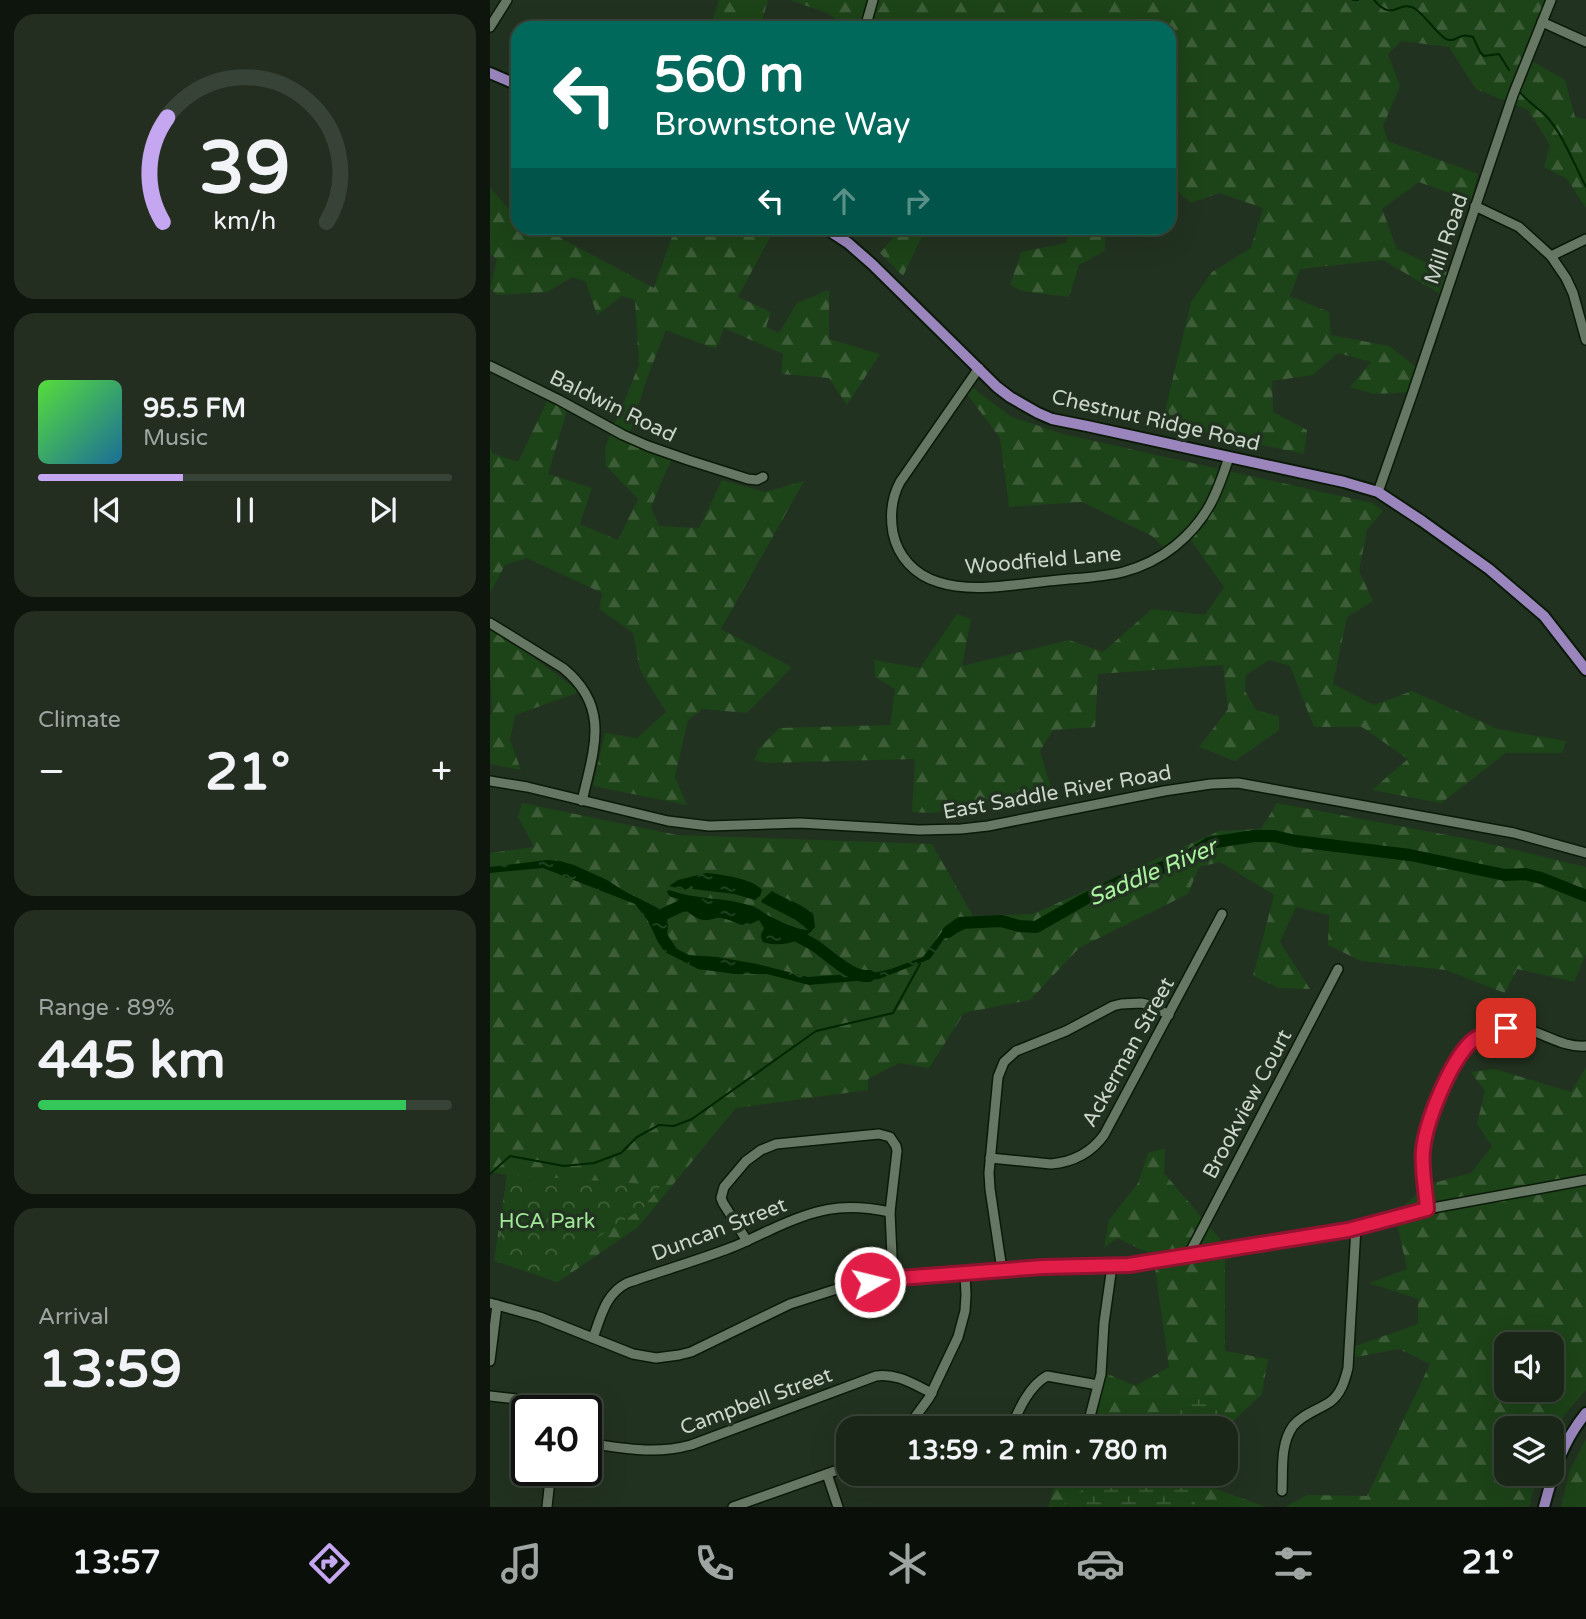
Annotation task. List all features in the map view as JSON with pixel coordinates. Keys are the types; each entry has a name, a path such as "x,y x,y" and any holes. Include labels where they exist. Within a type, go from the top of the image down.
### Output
{"main road":[{"path":"490,73 511,82"},
{"name":"Chestnut Ridge Road","path":"836,235 872,264 1010,397 1030,410 1052,419 1344,482 1378,492 1489,569 1533,606 1586,670"},
{"path":"1544,1507 1563,1448 1586,1413"}],"street":[{"path":"490,27 506,0"},
{"path":"866,21 873,0"},
{"name":"Mill Road","path":"1378,492 1513,95 1551,0"},
{"path":"1542,22 1586,42"},
{"path":"1475,206 1519,227 1551,256 1573,293 1586,340"},
{"path":"1551,256 1586,239"},
{"name":"Baldwin Road","path":"490,366 657,450 748,479 757,480 763,477"},
{"name":"Woodfield Lane","path":"979,368 895,491 892,529 898,550 920,574 939,582 991,586 1108,575 1153,560 1175,546 1197,525 1217,494 1229,457"},
{"path":"490,623 563,668 585,692 592,705 595,745 583,801"},
{"name":"East Saddle River Road","path":"490,781 527,787 668,821 698,825 800,823 940,830 997,824 1164,791 1238,783 1514,833 1586,853"},
{"name":"Ackerman Street","path":"990,1158 1061,1163 1087,1153 1096,1146 1222,914"},
{"name":"Brookview Court","path":"1188,1256 1338,969"},
{"path":"1002,1270 990,1189 990,1158 998,1077 1009,1056 1066,1031 1113,1006 1141,1003 1168,1015"},
{"path":"1427,1209 1423,1151 1426,1135 1441,1092 1470,1043 1496,1030 1516,1027 1564,1045 1586,1046"},
{"path":"747,1241 723,1203 722,1192 753,1155 776,1144 879,1134 890,1137 897,1151 890,1212 893,1278"},
{"path":"490,1360 493,1304 540,1317 645,1357 668,1357 691,1352 764,1315 840,1288 893,1278 965,1272 1129,1265 1356,1227 1427,1209 1586,1180"},
{"name":"Duncan Street","path":"593,1338 607,1300 627,1283 747,1241 817,1211 863,1207 890,1212"},
{"path":"1282,1491 1284,1451 1289,1433 1308,1413 1331,1401 1346,1378 1356,1227"},
{"path":"1090,1416 1101,1374 1112,1266"},
{"path":"916,1416 932,1393 958,1337 966,1295 965,1272"},
{"name":"Campbell Street","path":"602,1445 647,1451 683,1447 876,1376 901,1378 932,1393"},
{"path":"1016,1416 1036,1383 1047,1376 1098,1385"},
{"path":"490,1396 511,1398"},
{"path":"733,1507 759,1503 836,1471"},
{"path":"827,1474 838,1507"},
{"path":"547,1507 549,1486"}],"green space":[{"path":"719,0 768,0 762,21 712,21"},
{"path":"790,0 1549,0 1523,56 1565,80 1575,117 1586,119 1586,208 1567,179 1544,167 1550,145 1528,110 1476,89 1449,47 1401,41 1388,54 1400,86 1383,126 1388,141 1478,174 1471,201 1419,182 1382,209 1397,249 1451,274 1444,296 1383,260 1300,269 1290,296 1329,312 1331,335 1389,346 1420,370 1413,392 1373,394 1350,387 1371,362 1338,353 1313,375 1272,381 1273,412 1307,430 1304,454 1162,424 1191,302 1212,272 1251,248 1263,208 1219,193 1191,203 1176,190 1176,21 839,21 827,13"},
{"path":"490,188 511,211 511,235 555,235 654,288 673,235 771,235 738,297 771,312 766,327 779,333 797,303 829,290 829,339 880,354 847,405 829,378 781,374 783,354 724,328 716,349 666,330 647,378 628,439 672,457 651,507 659,526 699,528 722,480 765,492 804,481 721,629 792,667 747,713 703,709 688,720 675,777 687,805 593,786 605,733 637,738 666,712 640,670 633,633 599,609 602,593 527,558 505,565 490,593 490,445 492,453 518,462 549,397 568,407 548,474 592,488 580,524 618,540 638,499 606,466 605,448 639,365 635,300 622,296 597,315 586,282 573,277 547,292 498,295 490,289 497,259 490,254"},
{"path":"895,235 923,235 903,276 880,253"},
{"path":"1068,235 1106,235 1105,251 1079,265 1069,297 1022,291 1010,285 1021,252 1066,243"},
{"path":"966,381 1012,417 1063,434 1372,503 1383,511 1367,530 1359,571 1373,601 1347,617 1333,684 1374,705 1412,691 1498,729 1566,741 1562,753 1506,753 1441,803 1372,790 1408,759 1362,727 1314,727 1290,666 1269,660 1246,675 1245,691 1256,710 1279,716 1279,730 1235,761 1199,747 1228,709 1223,665 1098,674 1095,727 1053,730 1040,751 1053,794 931,813 912,812 915,759 766,763 754,760 759,749 779,728 890,725 895,689 875,677 874,660 920,668 957,614 971,619 962,666 1069,640 1103,652 1152,609 1205,615 1224,587 1185,532 1163,547 1152,536 1082,502 1009,507 1000,438 961,386"},
{"path":"490,625 580,692 515,715 510,740 521,770 490,764"},
{"path":"522,803 677,835 932,844 973,916 1033,914 1219,831 1261,829 1277,803 1474,840 1586,867 1586,954 1574,982 1517,969 1505,993 1446,970 1361,961 1328,945 1329,915 1296,907 1280,942 1310,989 1279,988 1253,976 1274,895 1220,862 1199,867 1188,894 1079,948 1030,1000 964,1013 929,1068 899,1063 868,1079 868,1090 736,1108 638,1227 558,1282 494,1261 507,1175 490,1172 490,853 534,847 518,817"},
{"path":"1586,1067 1586,1390 1564,1416 1494,1416 1494,1486 1535,1486 1529,1507 1285,1507 1307,1495 1367,1496 1430,1364 1399,1349 1356,1357 1347,1349 1418,1324 1418,1299 1369,1283 1407,1269 1395,1214 1426,1185 1471,1173 1492,1146 1477,1124 1485,1091 1471,1072 1495,1069 1571,1092"},
{"path":"1165,1148 1164,1173 1225,1245 1225,1351 1268,1359 1262,1394 1238,1417 1094,1416 1105,1373 1136,1386 1169,1367 1153,1255 1117,1238 1104,1248 1109,1220 1138,1183 1148,1153"},
{"name":"HCA Park","path":"513,1175 661,1185 643,1208 583,1247 558,1282 495,1261"},
{"path":"1200,1399 1221,1407 1218,1416 1146,1416"},
{"path":"1586,1439 1586,1507 1561,1507 1570,1470"},
{"path":"1055,1486 1211,1486 1266,1507 1048,1507"},
{"path":"1084,1486 1200,1486 1194,1507 1060,1507"}],"water":[{"path":"547,860 574,865 658,908 667,920 667,934 677,949 689,955 757,964 808,977 891,969 923,957 947,925 958,922 965,929 944,939 930,959 879,979 809,985 767,974 735,974 698,969 665,952 635,904 543,868 490,873 490,867"},
{"path":"706,873 752,883 762,890 760,896 755,900 734,894 693,889 692,886 685,890 669,886 678,880"},
{"path":"669,890 752,906 787,924 808,930 796,920 761,902 772,891 813,912 815,927 798,940 770,944 763,942 761,935 764,928 759,920 743,925 721,918 696,918 678,899 669,895"}],"waterway":[{"path":"1353,0 1358,0"},
{"path":"1374,0 1386,10 1408,6 1414,8 1446,39 1473,37 1484,56 1499,54 1509,70"},
{"path":"1519,91 1554,125 1586,187"},
{"name":"Saddle River","path":"948,932 960,923 1001,921 1036,927 1119,882 1161,868 1209,843 1254,836 1274,836 1410,855 1505,875 1525,874 1586,896"},
{"name":"Saddle River","path":"650,911 658,917 681,906 698,904"},
{"name":"Saddle River","path":"788,931 814,945 848,970 869,976"},
{"path":"490,1174 510,1156 564,1166 594,1163 621,1153 637,1137 659,1125 674,1126 692,1119 816,1031 893,1013 920,964"}],"route":[{"path":"870,1282 1043,1267 1129,1265 1348,1230 1427,1209 1423,1151 1441,1092 1470,1043 1478,1037 1506,1028"}]}
